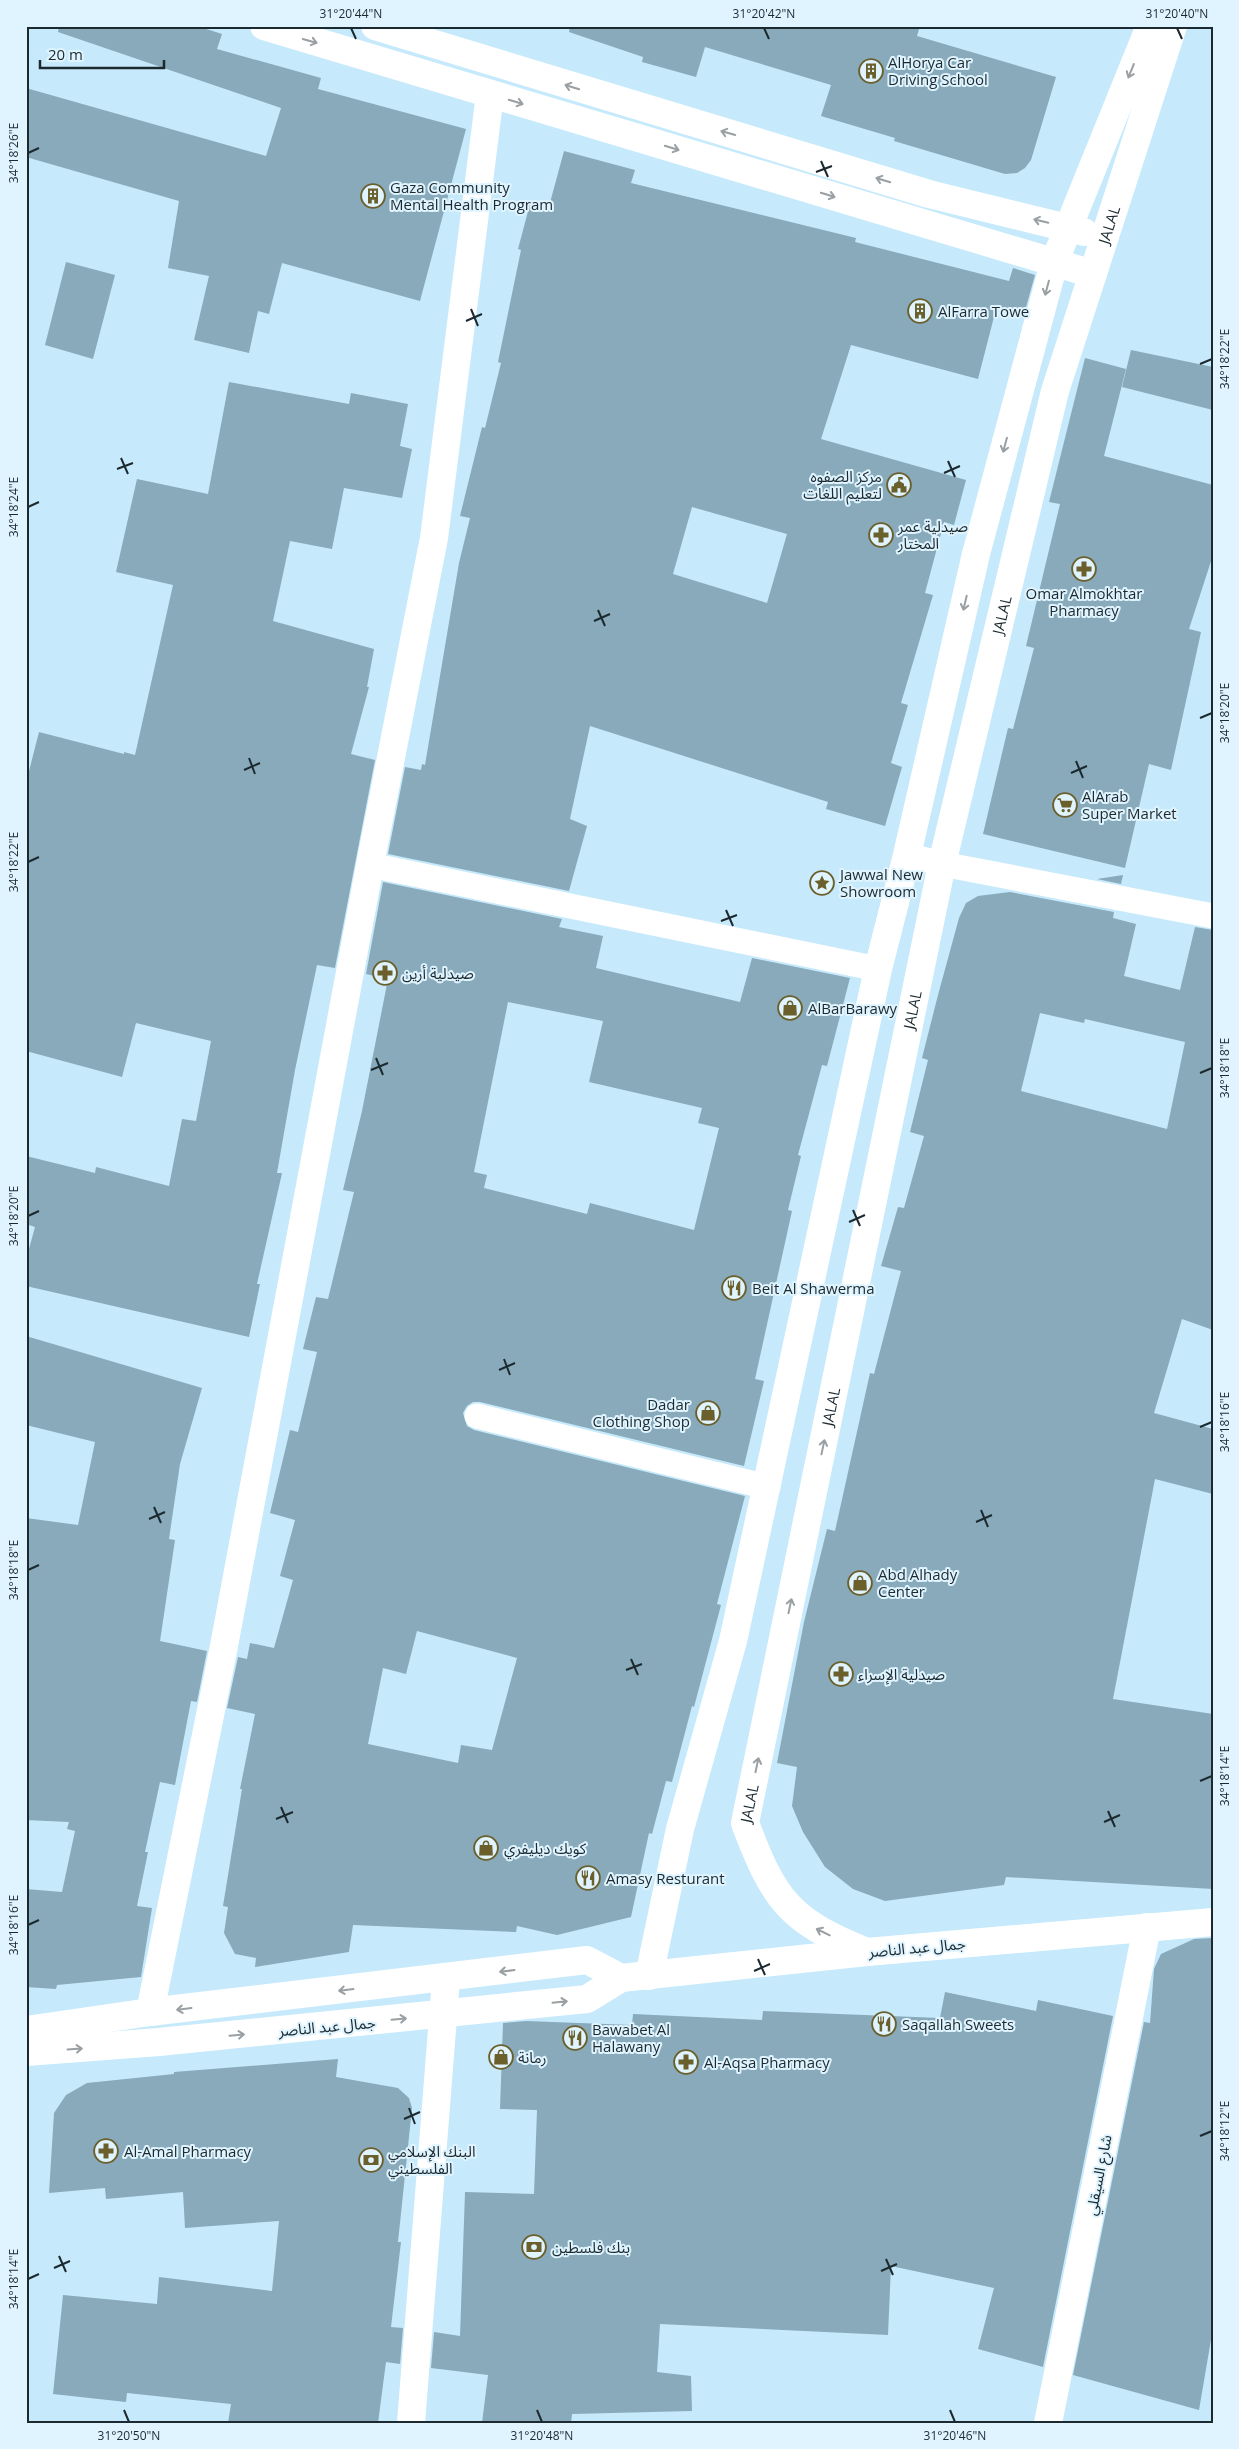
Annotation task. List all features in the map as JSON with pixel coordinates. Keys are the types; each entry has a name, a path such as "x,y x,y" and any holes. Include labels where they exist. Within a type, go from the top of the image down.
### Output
{"main road":[{"path":"264,26 1093,274"},
{"path":"376,26 928,194 1067,227 1105,238"},
{"path":"649,1976 680,1829 733,1641 768,1487 878,969 907,855 976,554 1054,262 1150,26"},
{"name":"JALAL","path":"868,1952 814,1928 782,1900 762,1869 745,1823 942,864 1055,391 1173,26"},
{"path":"150,2012 224,1646 370,866 434,538 490,94"},
{"name":"جمال عبد الناصر","path":"26,2052 169,2042 587,1999 621,1978 868,1952 1147,1926 1213,1922"},
{"name":"شارع السيقلي","path":"1048,2423 1147,1926"},
{"path":"26,2030 150,2012 587,1960 621,1978"},
{"path":"411,2423 446,1978"}],"lane":[{"path":"907,855 942,864 1213,916"},
{"path":"370,866 878,969"},
{"path":"477,1416 768,1487"}],"building":[{"path":"59,26 197,26 222,34 217,49 321,78 318,89 466,129 420,301 282,263 269,314 258,311 249,353 194,340 209,276 168,268 179,201 26,157 26,88 266,156 281,108 58,32"},
{"path":"570,26 920,26 917,36 1056,77 1031,160 1025,168 1017,173 1005,174 894,141 895,138 821,116 831,85 705,47 696,77 642,62 643,57 569,32"},
{"path":"564,151 635,170 631,183 856,238 855,242 1009,281 1013,268 1035,275 1023,318 996,309 978,379 851,345 821,439 966,480 954,525 944,522 925,593 933,595 901,703 908,705 891,763 902,767 885,826 826,809 828,802 590,726 570,819 587,826 569,891 388,854 405,767 421,770 422,764 425,765 459,563 470,518 460,516 482,427 485,428 501,363 498,362 521,250 518,249 530,204 548,210","holes":["692,507 787,534 767,603 673,574"]},
{"path":"66,262 115,275 93,359 45,345"},
{"path":"1131,350 1213,367 1213,410 1122,387"},
{"path":"1085,358 1126,369 1104,456 1213,485 1213,555 1189,629 1201,632 1171,770 1149,764 1125,868 983,834 1008,728 1013,729 1034,648 1026,646 1060,504 1049,502"},
{"path":"229,382 349,404 351,393 408,404 400,446 412,449 402,498 344,488 332,549 290,541 273,621 374,649 367,687 369,687 351,754 375,760 335,968 317,965 295,1070 277,1173 282,1173 257,1284 260,1284 249,1337 26,1286 26,1260 35,1227 26,1224 26,1156 95,1173 96,1167 169,1186 182,1119 196,1121 211,1041 136,1023 122,1077 26,1051 26,783 39,732 124,754 124,752 135,755 173,585 116,572 137,479 208,494"},
{"path":"1123,875 1121,884 1097,879"},
{"path":"383,882 562,919 559,927 603,936 596,968 740,1002 752,958 850,978 827,1066 822,1065 798,1155 801,1156 788,1210 792,1211 755,1379 764,1381 744,1466 480,1402 473,1402 467,1406 463,1413 467,1426 474,1430 745,1496 717,1604 721,1605 694,1707 692,1706 672,1782 666,1781 652,1834 649,1833 631,1917 557,1935 517,1926 516,1932 353,1925 349,1952 255,1967 256,1958 235,1954 224,1933 228,1907 223,1906 242,1789 240,1789 255,1714 227,1708 238,1657 247,1659 250,1643 274,1648 293,1580 280,1576 295,1520 270,1513 290,1430 298,1432 317,1352 303,1349 316,1297 328,1299 354,1192 343,1190 362,1111 388,979 366,974","holes":["508,1002 603,1021 589,1082 702,1108 698,1123 719,1128 694,1230 590,1203 587,1214 484,1188 487,1175 474,1172","417,1631 517,1658 492,1750 461,1745 458,1763 368,1744 383,1668 406,1674"]},
{"path":"1010,892 1114,912 1113,918 1136,924 1124,976 1180,990 1195,927 1213,930 1213,1330 1182,1319 1154,1413 1213,1429 1213,1494 1155,1479 1113,1699 1213,1714 1213,1889 1006,1877 1004,1885 885,1901 853,1889 825,1867 803,1832 792,1806 797,1767 777,1763 804,1622 827,1529 835,1531 870,1373 874,1374 901,1271 881,1266 898,1207 904,1208 924,1136 910,1132 928,1060 922,1058 959,918 966,903 978,896","holes":["1040,1013 1084,1023 1085,1019 1185,1042 1167,1129 1021,1091"]},
{"path":"26,1336 202,1388 180,1464 169,1539 175,1540 160,1641 207,1651 197,1702 191,1701 175,1785 160,1782 145,1852 148,1852 137,1906 152,1908 141,1977 57,1985 56,1989 26,1987 26,1889 62,1892 75,1831 67,1829 69,1822 26,1820 26,1518 78,1525 95,1442 26,1425"},
{"path":"1213,1938 1213,2328 1199,2410 1073,2375 1144,2022 1150,2023 1154,1969 1161,1954 1194,1939"},
{"path":"945,1992 1036,2011 1038,2000 1113,2016 1043,2367 978,2349 994,2288 891,2266 888,2335 660,2324 657,2372 691,2376 692,2411 572,2414 571,2423 482,2423 488,2375 431,2368 434,2332 460,2336 465,2192 534,2194 537,2110 500,2109 503,2023 526,2021 632,2025 633,2014 762,2020 763,2011 940,2018"},
{"path":"338,2059 336,2077 398,2088 409,2098 412,2108 398,2242 401,2242 391,2327 403,2328 400,2364 386,2362 378,2423 228,2423 231,2404 127,2393 126,2402 53,2394 63,2295 157,2304 159,2277 272,2291 279,2221 185,2228 183,2192 106,2199 105,2188 49,2193 54,2113 66,2095 87,2083 174,2074 174,2072"}],"place":[{"name":"AlHorya Car Driving School","path":"871,71"},
{"name":"Gaza Community Mental Health Program","path":"373,196"},
{"name":"AlFarra Towe","path":"920,311"},
{"name":"مركز الصفوه لتعليم اللغات","path":"899,485"},
{"name":"صيدلية عمر المختار","path":"881,535"},
{"name":"Omar Almokhtar Pharmacy","path":"1084,569"},
{"name":"AlArab Super Market","path":"1065,805"},
{"name":"Jawwal New Showroom","path":"822,883"},
{"name":"صيدلية أرين","path":"385,973"},
{"name":"AlBarBarawy","path":"790,1008"},
{"name":"Beit Al Shawerma","path":"734,1288"},
{"name":"Dadar Clothing Shop","path":"708,1413"},
{"name":"Abd Alhady Center","path":"860,1583"},
{"name":"صيدلية الإسراء","path":"841,1674"},
{"name":"كويك ديليفري","path":"486,1848"},
{"name":"Amasy Resturant","path":"588,1878"},
{"name":"Saqallah Sweets","path":"884,2024"},
{"name":"Bawabet Al Halawany","path":"575,2038"},
{"name":"رمانة","path":"501,2057"},
{"name":"Al-Aqsa Pharmacy","path":"686,2062"},
{"name":"Al-Amal Pharmacy","path":"106,2151"},
{"name":"البنك الإسلامي الفلسطيني","path":"371,2160"},
{"name":"بنك فلسطين","path":"534,2247"}]}
